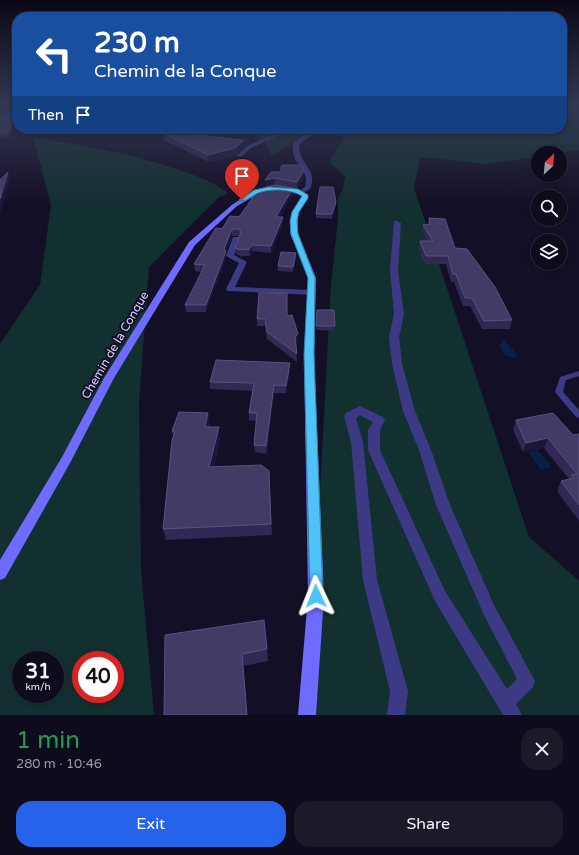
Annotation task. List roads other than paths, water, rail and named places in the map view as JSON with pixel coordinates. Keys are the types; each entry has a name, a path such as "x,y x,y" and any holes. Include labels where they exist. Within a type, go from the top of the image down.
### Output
{"street":[{"path":"239,156 249,147 266,138"},
{"path":"303,138 296,143 297,156 305,165 310,179 308,188 301,192 305,195 305,198 295,212 294,234 312,278 309,355 316,596 307,715"},
{"name":"Chemin de la Conque","path":"0,573 66,460 109,378 192,244 235,205 256,192 275,188 301,192"},
{"path":"397,223 394,271 399,314 394,338 396,364 409,411 425,450 443,505 489,610 527,681 505,703"},
{"path":"236,239 230,256 243,262 230,289 311,294"},
{"path":"396,715 399,692 370,580 357,442 350,416 360,410 379,420 374,430 374,450 440,596 513,715"}],"lane":[{"path":"579,373 562,379 559,392 579,415"}],"water":[{"path":"504,340 517,354 516,358 506,356 499,346"},
{"path":"538,450 551,467 541,470 528,452"}]}
